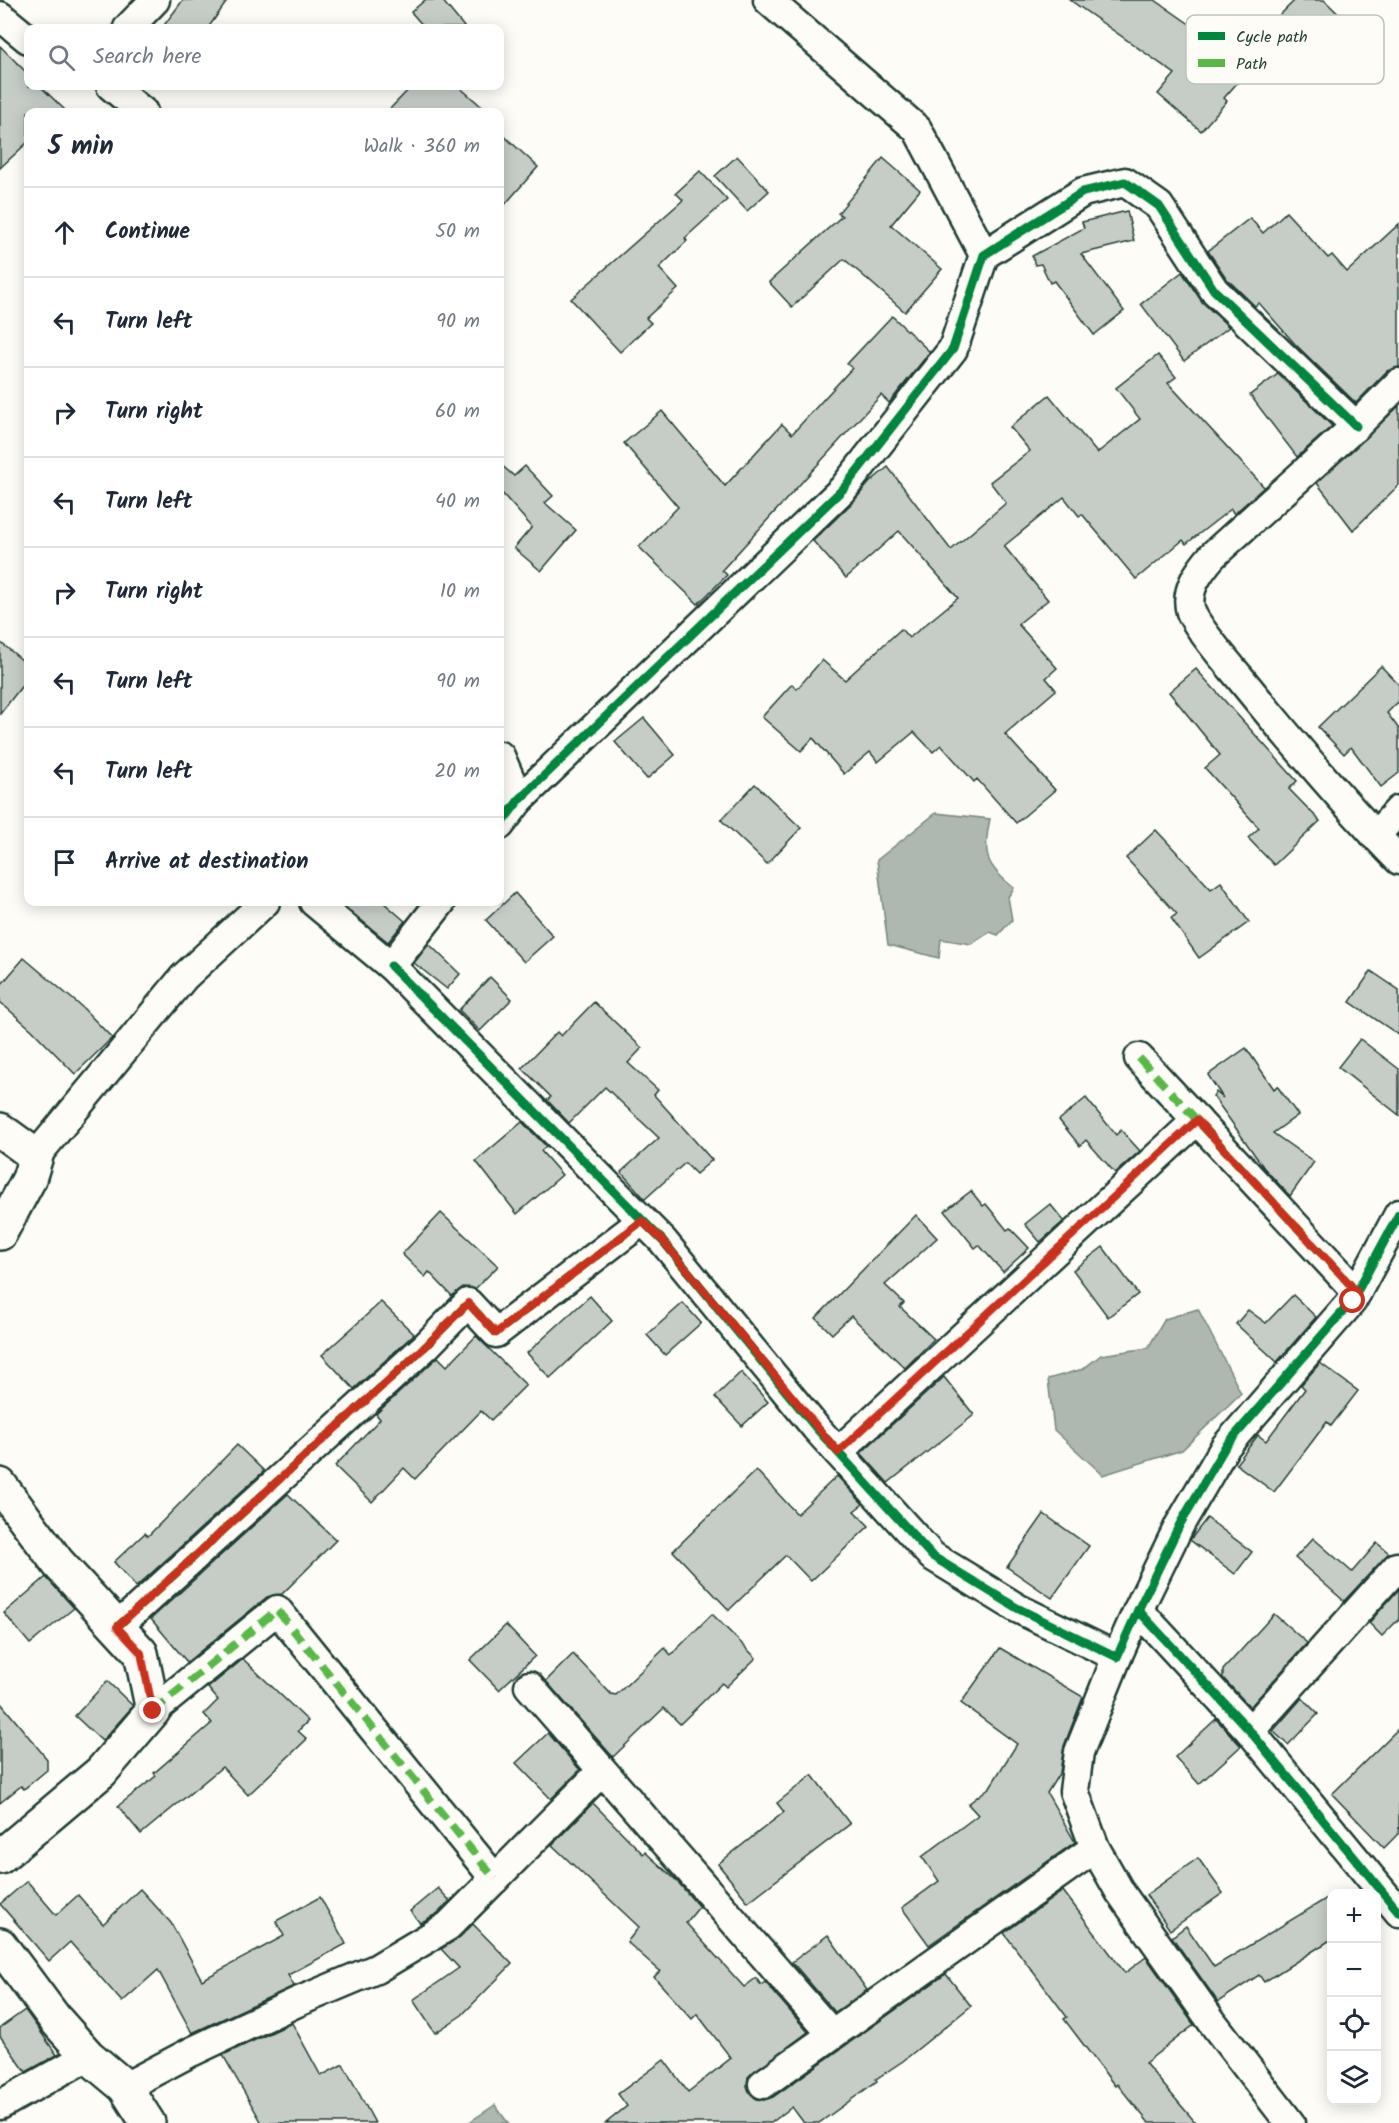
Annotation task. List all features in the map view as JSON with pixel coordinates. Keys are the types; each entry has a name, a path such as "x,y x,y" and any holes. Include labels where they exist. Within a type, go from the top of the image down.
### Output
{"street":[{"path":"132,24 155,0"},
{"path":"768,0 917,129 984,255"},
{"path":"0,16 24,36"},
{"path":"116,90 138,108"},
{"path":"504,820 519,800 843,489 953,349 984,255 1083,192 1125,182 1159,206 1214,290 1356,426"},
{"path":"1399,383 1356,426 1213,555 1197,574 1191,592 1191,612 1224,659 1298,749 1399,860"},
{"path":"504,765 519,800"},
{"path":"1375,836 1399,810"},
{"path":"0,1233 28,1179 36,1156 184,977 261,906"},
{"path":"319,906 392,966 663,1241 838,1452 932,1556 1017,1608 1117,1657"},
{"path":"392,966 438,906"},
{"path":"1138,1058 1357,1292"},
{"path":"838,1452 1197,1120"},
{"path":"0,1130 36,1156"},
{"path":"1290,2123 1213,2023 1120,1892 1095,1848 1074,1791 1079,1752 1117,1657 1180,1524 1226,1448 1353,1301 1399,1214"},
{"path":"117,1627 426,1346 468,1303 496,1333 642,1221"},
{"path":"0,1485 58,1563 141,1653 153,1711"},
{"path":"1250,1731 1397,1567"},
{"path":"1138,1610 1250,1731 1399,1912"},
{"path":"0,1857 101,1772 153,1711 277,1611 495,1879"},
{"path":"529,1686 832,2034"},
{"path":"125,2087 285,2008 376,1969 448,1926 602,1771"},
{"path":"763,2084 1095,1848"},
{"path":"0,1945 55,2019 88,2056 125,2087 148,2123"},
{"path":"0,2104 88,2056"}],"shaded area":[{"path":"936,813 990,819 986,842 988,859 997,873 1014,888 1008,897 1012,920 998,935 990,932 971,944 941,939 939,958 888,945 877,860"},
{"path":"1198,1309 1241,1393 1182,1450 1103,1475 1054,1430 1048,1379 1083,1369 1101,1355 1148,1348 1165,1319"},
{"path":"495,2105 508,2123 468,2123"}],"building":[{"path":"183,0 228,0 211,24 165,24"},
{"path":"425,0 442,0 462,24 422,24 411,12"},
{"path":"1070,0 1155,0 1186,22 1186,84 1236,84 1224,98 1227,101 1201,131 1158,94 1175,74"},
{"path":"1295,0 1324,0 1340,15 1280,15"},
{"path":"0,46 24,70 24,90 44,90 63,108 24,108 24,146 0,168"},
{"path":"408,90 463,90 483,108 391,108"},
{"path":"504,136 538,167 504,205"},
{"path":"737,156 769,191 747,211 715,176"},
{"path":"883,158 920,190 891,225 942,269 905,312 844,259 792,307 769,282 842,216 838,213"},
{"path":"700,171 727,200 685,238 687,241 659,268 678,289 646,318 651,323 620,352 571,299 683,200 676,193"},
{"path":"1127,211 1134,241 1081,254 1124,311 1094,335 1054,281 1050,283 1041,264 1035,265 1032,256 1084,228 1082,222"},
{"path":"1286,212 1328,258 1332,255 1347,272 1399,224 1399,367 1387,371 1356,403 1295,344 1259,303 1255,306 1227,279 1208,251 1250,218 1263,233"},
{"path":"1182,272 1202,302 1229,327 1184,361 1141,304"},
{"path":"892,316 930,352 889,403 881,395 722,570 727,575 698,604 639,547 678,507 624,443 662,411 725,486 782,424 792,434 852,368 847,364"},
{"path":"1158,355 1176,377 1168,383 1264,487 1234,514 1231,509 1186,544 1183,540 1136,579 1082,514 1079,516 1064,497 1004,546 1048,600 1018,624 1057,668 1046,678 1056,690 1005,734 1055,790 1016,823 977,779 974,782 941,745 933,752 914,732 878,762 870,752 844,774 813,738 801,751 762,717 792,684 797,689 822,660 845,680 901,629 909,638 958,598 899,531 846,578 813,541 870,482 888,467 951,550 1006,503 990,482 1030,451 1010,427 1049,395 1097,453 1140,419 1116,388"},
{"path":"1278,374 1332,426 1297,457 1250,395"},
{"path":"1399,406 1399,485 1353,530 1317,483"},
{"path":"525,466 553,496 545,503 576,530 541,571 514,548 532,527 504,496 504,467 514,476"},
{"path":"0,642 24,662 24,683 0,714"},
{"path":"1381,666 1399,685 1399,701 1387,713 1399,729 1399,773 1381,787 1351,747 1344,754 1318,727"},
{"path":"1196,669 1297,781 1289,789 1320,821 1274,865 1248,838 1259,828 1205,768 1220,755 1169,692"},
{"path":"644,718 675,755 647,779 615,742"},
{"path":"755,784 801,828 767,864 721,820"},
{"path":"1156,830 1211,889 1221,882 1249,922 1199,958 1171,918 1177,914 1126,858"},
{"path":"515,893 553,936 524,962 486,920 501,906 504,906"},
{"path":"344,906 388,906 405,921 388,942"},
{"path":"429,944 460,974 447,989 414,963"},
{"path":"24,958 83,1008 112,1038 75,1074 32,1030 0,1002 0,986"},
{"path":"1371,971 1399,990 1399,1035 1350,1002"},
{"path":"490,977 512,999 480,1031 459,1010"},
{"path":"594,1002 642,1048 628,1063 658,1090 654,1095 712,1160 696,1174 685,1163 645,1199 621,1172 659,1138 605,1087 569,1123 547,1100 551,1097 522,1068 557,1032 561,1036"},
{"path":"1360,1039 1399,1069 1399,1115 1338,1067"},
{"path":"1246,1048 1274,1089 1277,1086 1298,1115 1273,1133 1314,1162 1290,1196 1264,1168 1213,1096 1216,1092 1223,1098 1208,1075"},
{"path":"1086,1098 1116,1135 1121,1130 1140,1151 1115,1173 1086,1140 1080,1146 1059,1120"},
{"path":"522,1122 546,1146 541,1151 562,1175 517,1214 476,1161"},
{"path":"971,1191 983,1206 986,1204 1007,1230 1010,1228 1029,1248 1003,1272 979,1245 975,1248 945,1211"},
{"path":"1050,1204 1064,1221 1040,1242 1025,1224"},
{"path":"441,1213 498,1266 475,1289 463,1287 452,1296 429,1272 425,1277 402,1254"},
{"path":"916,1215 937,1238 885,1285 904,1303 900,1307 934,1339 905,1368 851,1316 832,1334 816,1318"},
{"path":"1103,1247 1138,1294 1108,1317 1073,1270"},
{"path":"1293,1295 1316,1317 1277,1362 1236,1324 1248,1310 1266,1323"},
{"path":"590,1296 612,1321 550,1378 527,1353"},
{"path":"381,1302 414,1334 354,1389 322,1355"},
{"path":"683,1303 701,1323 665,1355 647,1335"},
{"path":"476,1336 526,1385 491,1420 481,1411 415,1479 404,1468 372,1502 335,1466 380,1419 376,1414 438,1357 447,1366"},
{"path":"1320,1363 1358,1391 1331,1426 1327,1422 1274,1492 1236,1464 1258,1435 1266,1441 1305,1389 1301,1385"},
{"path":"741,1372 768,1402 742,1426 715,1397"},
{"path":"944,1377 974,1415 888,1483 861,1453"},
{"path":"237,1445 264,1471 136,1587 114,1562 145,1533 148,1536"},
{"path":"756,1470 797,1514 837,1476 863,1504 854,1511 869,1526 811,1581 786,1555 729,1610 673,1551"},
{"path":"288,1494 336,1540 282,1594 267,1597 187,1662 151,1619"},
{"path":"1044,1514 1089,1546 1052,1598 1007,1567"},
{"path":"1207,1518 1252,1552 1235,1574 1190,1540"},
{"path":"1313,1538 1352,1572 1377,1543 1389,1553 1344,1601 1295,1558"},
{"path":"46,1577 74,1608 30,1644 4,1613"},
{"path":"1399,1589 1399,1619 1382,1636 1369,1623"},
{"path":"712,1614 756,1658 726,1687 722,1683 680,1724 664,1708 613,1757 546,1681 573,1654 611,1694 616,1695 665,1648 671,1655"},
{"path":"1274,1614 1307,1643 1250,1707 1223,1678 1223,1670"},
{"path":"506,1625 535,1656 499,1690 470,1660"},
{"path":"1000,1648 1083,1697 1064,1746 1060,1772 1047,1793 1075,1842 929,1945 902,1908 939,1881 922,1857 978,1815 968,1804 990,1787 1017,1744 961,1703"},
{"path":"243,1659 308,1721 298,1731 307,1739 248,1795 222,1767 141,1834 118,1806 156,1776 154,1773 212,1723 204,1714 218,1700 208,1688"},
{"path":"107,1681 133,1706 102,1741 75,1716"},
{"path":"1302,1698 1318,1714 1288,1745 1273,1731"},
{"path":"0,1702 47,1759 47,1770 24,1789 21,1786 0,1803"},
{"path":"1216,1719 1241,1746 1199,1784 1175,1757"},
{"path":"1399,1728 1399,1833 1384,1848 1332,1794"},
{"path":"548,1733 580,1770 551,1799 516,1763"},
{"path":"812,1775 850,1824 748,1902 718,1864 784,1812 777,1803"},
{"path":"593,1803 643,1854 645,1852 677,1881 699,1907 686,1923 744,1987 756,1978 761,1985 765,1982 808,2032 748,2077 747,2086 756,2099 764,2100 773,2097 946,1974 971,2006 903,2061 819,2123 804,2123 792,2107 771,2123 606,2123 627,2106 618,2094 664,2060 688,2092 731,2058 697,2014 692,2019 654,1977 660,1971 627,1942 639,1927 552,1845"},
{"path":"1198,1858 1223,1893 1170,1930 1146,1895"},
{"path":"27,1881 56,1915 78,1895 103,1924 140,1889 171,1923 202,1980 284,1936 276,1921 320,1897 346,1944 288,1975 294,1986 192,2033 158,1970 122,2002 70,1942 49,1961 0,1904"},
{"path":"438,1888 450,1901 438,1913 420,1923 410,1911"},
{"path":"1063,1891 1125,1973 1146,1957 1194,2025 1145,2063 1196,2123 1149,2123 1117,2084 1115,2086 1064,2019 1067,2017 1004,1933"},
{"path":"1327,1898 1327,1942 1264,1982 1259,1975 1218,2002 1172,1937 1186,1926 1214,1967"},
{"path":"473,1924 512,1964 462,2015 435,2033 413,2000 459,1968 441,1949 459,1938"},
{"path":"828,1935 867,1990 835,2012 792,1962"},
{"path":"25,2010 57,2055 26,2072 0,2036 0,2028"},
{"path":"292,2023 321,2076 343,2064 375,2123 262,2123 223,2055"}],"marked path":[{"path":"1139,1058 1357,1292"},
{"path":"117,1627 426,1346 468,1303 496,1333 642,1221"},
{"path":"153,1711 277,1610 495,1879"}],"cycle path":[{"path":"504,820 519,800 843,489 953,349 984,255 1083,192 1125,182 1159,206 1214,290 1356,426"},
{"path":"391,966 663,1241 816,1428 932,1556 1017,1608 1117,1657 1138,1610"},
{"path":"1399,1214 1352,1301 1225,1447 1180,1524 1138,1610 1250,1731 1399,1912"}],"route":[{"path":"153,1711 141,1653 117,1627 426,1346 468,1303 496,1333 642,1221 663,1241 838,1452 1197,1120 1357,1292 1353,1301"}]}
